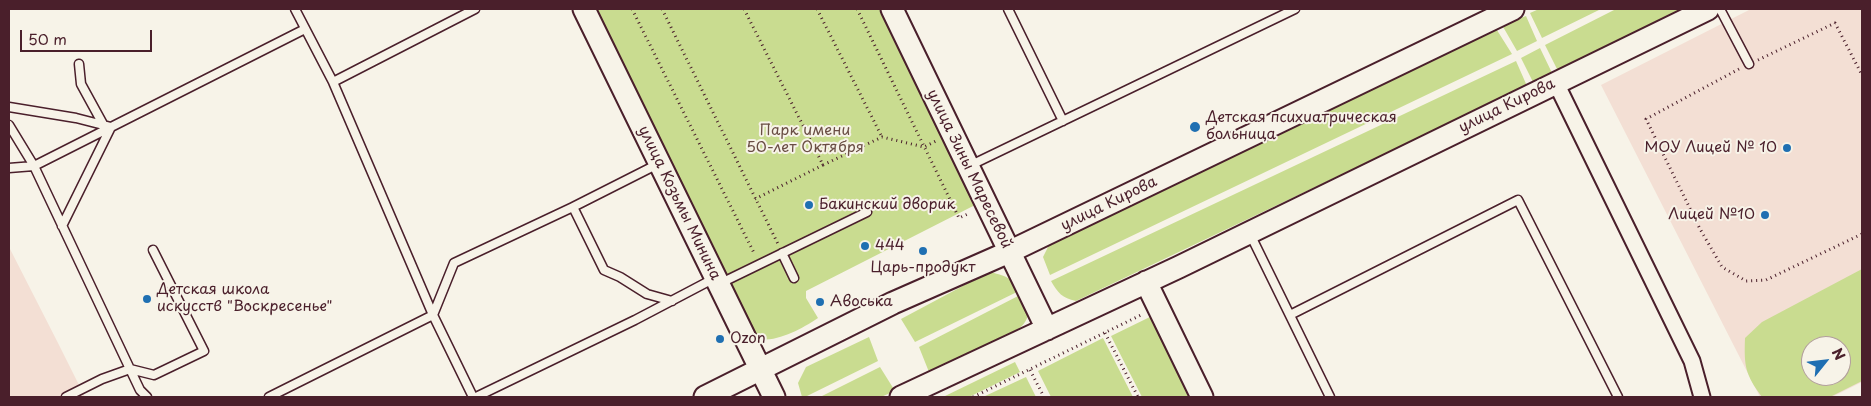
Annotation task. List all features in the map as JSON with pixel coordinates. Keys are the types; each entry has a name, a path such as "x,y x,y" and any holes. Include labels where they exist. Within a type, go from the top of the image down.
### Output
{"main road":[{"name":"улица Козьмы Минина","path":"584,9 762,369 774,397"},
{"name":"улица Зины Маресевой","path":"892,9 1047,329"},
{"name":"улица Кирова","path":"901,397 1146,282 1708,9"},
{"name":"улица Кирова","path":"705,397 893,303 1009,252 1501,11"},
{"path":"1146,282 1202,397"}],"street":[{"path":"1556,83 1692,361 1702,397"}],"lane":[{"path":"295,9 334,82 433,315 474,397 672,301 759,265 867,212"},
{"path":"334,82 475,9"},
{"path":"1008,9 1063,121"},
{"path":"968,167 1295,9"},
{"path":"1720,9 1748,64"},
{"path":"9,168 34,166 107,127 306,29"},
{"path":"80,64 82,84 107,127"},
{"path":"9,107 76,118 107,127"},
{"path":"9,125 34,166 140,390 147,397"},
{"path":"62,226 107,127"},
{"path":"269,397 433,315 454,263 573,207 660,163"},
{"path":"1290,315 1518,200 1618,397"},
{"path":"573,207 604,270 620,276 647,294 672,301"},
{"path":"1249,232 1330,397"},
{"path":"66,397 102,379 130,369 154,375 204,351 153,250"},
{"path":"782,254 794,278"}],"path":[{"path":"632,9 759,265"},
{"path":"662,9 782,254"},
{"path":"744,9 823,165"},
{"path":"818,9 882,137"},
{"path":"858,9 958,218 971,212"},
{"path":"1862,76 1835,23 1748,64 1646,119 1700,230 1722,267 1746,281 1766,280 1862,234"},
{"path":"755,199 882,137 924,147 937,140"},
{"path":"973,397 1159,306"},
{"path":"1105,333 1138,397"},
{"path":"1030,370 1044,397"}],"shaded area":[{"name":"Лицей №10","path":"1751,9 1862,9 1862,382 1832,397 1760,397 1601,85"},
{"path":"9,247 58,343 85,397 9,397"}],"green space":[{"name":"Парк имени 50-лет Октября","path":"596,9 887,9 981,202 806,291 806,298 818,318 811,323 779,337 762,340 754,339"},
{"path":"1539,9 1601,9 1542,38 1530,13"},
{"path":"1616,9 1689,9 1559,73 1545,45"},
{"path":"1526,16 1537,41 1517,51 1502,25"},
{"path":"1495,27 1512,54 1050,275 1043,257 1051,241"},
{"path":"1540,48 1553,75 1534,84 1521,58"},
{"path":"1516,61 1527,86 1076,301 1061,294 1051,281"},
{"path":"1862,269 1862,381 1830,397 1762,397 1749,376 1745,363 1745,338 1762,322"},
{"path":"989,272 1011,280 1019,291 915,342 901,319"},
{"path":"1020,295 1026,305 1028,314 1022,326 929,372 919,347"},
{"path":"1154,315 1194,397 1142,397 1111,336"},
{"path":"869,337 878,361 802,397 798,383 806,367"},
{"path":"1103,338 1133,397 1051,397 1038,371"},
{"path":"1015,362 1020,372 969,397 943,397"},
{"path":"880,367 895,391 881,397 820,397"},
{"path":"1026,377 1036,397 983,397"}],"place":[{"name":"Детская психиатрическая больница","path":"1195,127"},
{"name":"МОУ Лицей № 10","path":"1787,148"},
{"name":"Бакинский дворик","path":"809,205"},
{"name":"Лицей №10","path":"1765,215"},
{"name":"444","path":"865,246"},
{"name":"Царь-продукт","path":"923,251"},
{"name":"Детская школа искусств \"Воскресенье\"","path":"147,299"},
{"name":"Авоська","path":"820,302"},
{"name":"Ozon","path":"720,339"}]}
